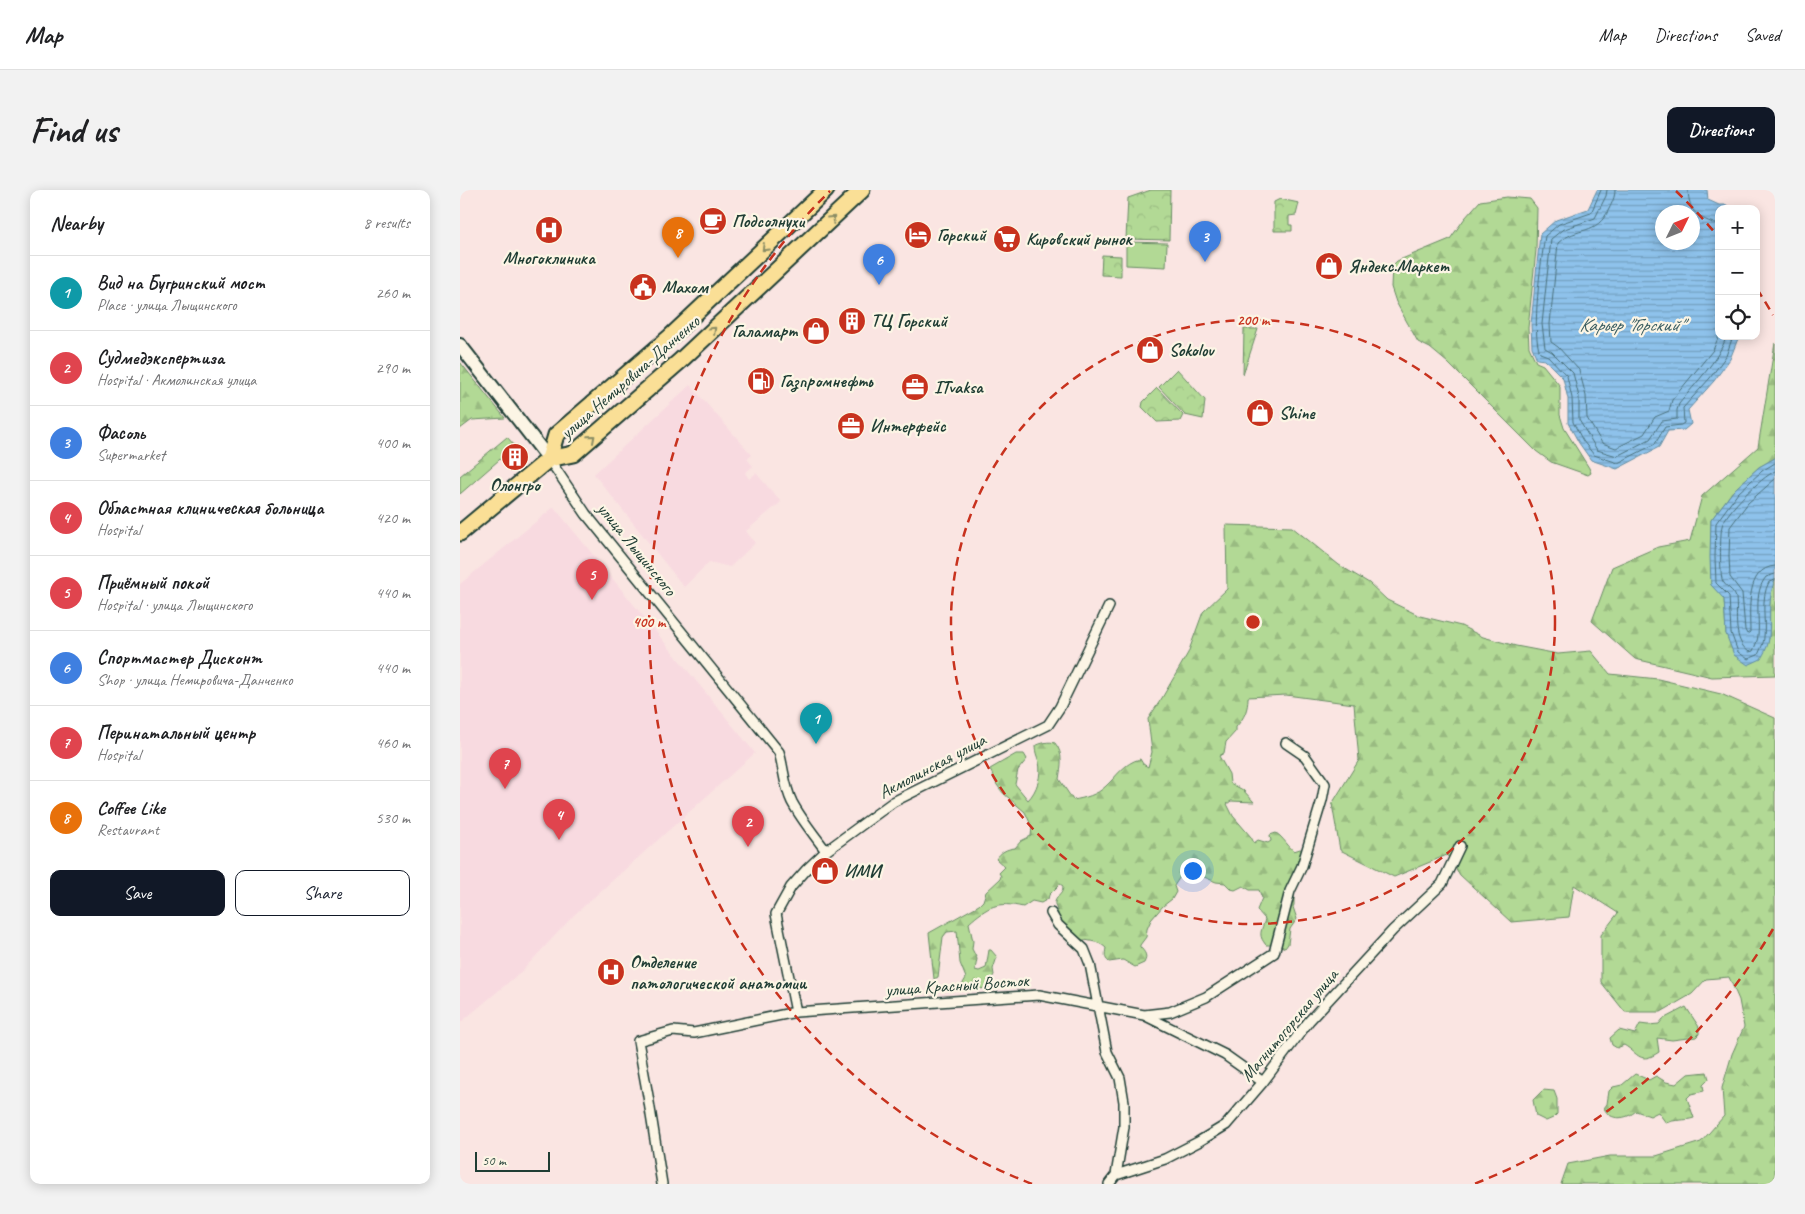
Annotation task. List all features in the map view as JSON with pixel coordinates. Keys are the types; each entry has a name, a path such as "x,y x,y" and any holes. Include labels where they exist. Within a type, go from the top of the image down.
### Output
{"main road":[{"name":"улица Немировича-Данченко","path":"550,459 556,435 670,338 826,190"},
{"name":"улица Немировича-Данченко","path":"460,533 550,459 573,454 680,361 862,190"}],"street":[{"name":"улица Лыщинского","path":"460,346 550,459 586,514 779,752 783,776 792,802 826,851"},
{"name":"Акмолинская улица","path":"796,1012 776,914 792,887 826,851 893,802 1048,725 1060,707 1109,606"},
{"path":"1144,1015 1170,1012 1206,997 1274,953 1290,891 1302,866 1325,784 1304,756 1286,743"},
{"name":"Магнитогорская улица","path":"1116,1174 1165,1159 1226,1125 1263,1082 1309,1022 1393,930 1442,884 1460,846"},
{"path":"1051,913 1058,925 1084,949 1090,964 1097,1007 1108,1052 1120,1078 1124,1102 1124,1127 1116,1174 1109,1184"},
{"name":"улица Красный Восток","path":"662,1184 638,1041 673,1031 694,1033 796,1012 1039,995 1144,1015 1225,1055 1263,1082"}],"shaded area":[{"path":"690,385 752,455 747,459 753,466 745,473 749,479 756,473 781,502 746,531 755,543 730,567 709,562 684,587 594,474"},
{"path":"554,507 755,753 574,915 523,970 460,1023 460,584"}],"green space":[{"path":"1151,190 1170,190 1169,240 1126,239 1128,198"},
{"path":"1507,197 1530,199 1537,208 1536,250 1528,328 1529,347 1536,362 1543,365 1560,386 1560,415 1564,428 1589,468 1591,473 1588,475 1551,462 1536,451 1448,363 1430,348 1418,342 1396,302 1391,287 1392,266 1397,261 1450,239 1480,201"},
{"path":"1280,199 1299,203 1296,215 1289,216 1289,225 1292,225 1292,231 1274,231 1274,202"},
{"path":"1126,242 1167,243 1166,267 1126,265"},
{"path":"1102,255 1121,256 1121,276 1101,275"},
{"path":"1244,329 1258,329 1243,375"},
{"path":"1775,343 1775,458 1759,467 1734,490 1711,520 1711,585 1724,598 1726,634 1769,639 1770,601 1775,579 1775,675 1712,677 1635,659 1592,621 1612,567 1658,547 1690,541 1702,496 1758,447"},
{"path":"460,362 505,418 472,420 460,429"},
{"path":"1177,369 1205,400 1203,419 1185,415 1159,387"},
{"path":"1157,388 1183,415 1180,421 1157,422 1142,407 1143,402"},
{"path":"507,437 515,446 460,494 460,476"},
{"path":"1226,525 1292,527 1339,565 1369,583 1387,600 1420,616 1461,626 1483,637 1516,646 1558,654 1591,651 1610,674 1658,679 1721,694 1775,718 1775,1184 1561,1184 1568,1164 1610,1156 1656,1156 1701,1142 1724,1116 1722,1088 1732,1054 1744,1027 1739,1000 1729,977 1706,979 1692,994 1661,1012 1625,1012 1601,982 1601,935 1618,913 1574,885 1569,917 1511,922 1460,875 1447,855 1394,877 1340,850 1332,804 1359,760 1354,704 1286,695 1248,697 1244,716 1236,727 1236,731 1226,742 1224,753 1219,756 1229,774 1230,783 1243,790 1254,802 1231,801 1227,804 1233,816 1254,843 1258,840 1268,843 1271,841 1270,835 1276,833 1294,851 1303,850 1294,886 1293,907 1297,919 1290,929 1288,944 1285,948 1279,945 1266,945 1262,938 1261,932 1265,919 1257,910 1262,898 1259,890 1250,890 1243,886 1235,890 1231,889 1225,883 1216,882 1185,869 1174,886 1176,892 1172,899 1151,920 1146,937 1140,945 1145,954 1145,961 1135,967 1123,960 1109,962 1105,954 1106,948 1103,945 1077,939 1059,919 1055,903 1063,889 1063,886 1060,884 1049,895 1048,899 1041,903 1032,901 1023,907 1014,905 994,906 982,912 969,923 973,941 972,949 977,959 975,970 979,971 986,968 989,950 997,957 993,969 994,975 991,979 996,986 995,988 974,989 971,986 962,985 966,978 960,963 957,931 947,932 943,937 938,977 934,979 929,933 979,905 983,901 986,892 1000,879 999,873 1005,867 996,859 1004,851 1015,848 1021,841 1031,836 1032,827 1025,812 1003,793 990,769 1016,754 1024,754 1027,759 1018,770 1015,784 1028,800 1034,792 1039,777 1040,767 1035,746 1050,742 1055,743 1061,756 1059,779 1073,800 1099,792 1134,761 1140,759 1148,767 1152,752 1148,719 1188,653 1203,612 1227,589"},
{"path":"1686,1007 1699,1027 1699,1034 1696,1037 1672,1040 1657,1038 1659,1052 1648,1058 1640,1057 1624,1045 1617,1048 1612,1045 1610,1038 1619,1030 1635,1034 1640,1024 1659,1024 1663,1019"},
{"path":"1707,1072 1709,1079 1703,1085 1704,1091 1691,1094 1687,1098 1694,1118 1666,1123 1658,1112 1650,1116 1636,1111 1628,1116 1619,1118 1610,1116 1604,1108 1607,1104 1609,1091 1613,1087 1622,1085 1635,1074 1649,1080 1656,1076 1666,1082 1676,1084 1688,1074"},
{"path":"1543,1090 1554,1091 1557,1099 1557,1114 1546,1121 1536,1116 1533,1100"}],"water":[{"name":"Карьер \"Горский\"","path":"1597,190 1707,190 1708,200 1719,205 1715,205 1715,340 1737,340 1730,359 1714,381 1688,410 1691,424 1684,430 1668,431 1659,447 1617,469 1591,460 1579,443 1568,423 1568,399 1563,378 1545,360 1537,359 1532,347 1531,324 1540,234 1556,220 1588,209"},
{"path":"1775,458 1775,579 1770,602 1769,640 1761,659 1748,665 1734,655 1726,634 1724,599 1711,585 1711,520 1734,490 1759,467"}],"place":[{"name":"Подсолнухи","path":"713,221"},
{"name":"Многоклиника","path":"549,230"},
{"name":"Горский","path":"918,235"},
{"name":"Кировский рынок","path":"1007,239"},
{"name":"Coffee Like","path":"678,258"},
{"name":"Фасоль","path":"1205,262"},
{"name":"Яндекс.Маркет","path":"1329,266"},
{"name":"Спортмастер Дисконт","path":"879,285"},
{"name":"Махом","path":"643,287"},
{"name":"ТЦ Горский","path":"852,321"},
{"name":"Галамарт","path":"816,331"},
{"name":"Sokolov","path":"1150,350"},
{"name":"Газпромнефть","path":"761,381"},
{"name":"ITvaksa","path":"915,387"},
{"name":"Shine","path":"1260,413"},
{"name":"Интерфейс","path":"851,426"},
{"name":"Олонгро","path":"515,457"},
{"name":"Приёмный покой","path":"592,600"},
{"name":"Вид на Бугринский мост","path":"816,744"},
{"name":"Перинатальный центр","path":"505,789"},
{"name":"Областная клиническая больница","path":"559,840"},
{"name":"Судмедэкспертиза","path":"748,847"},
{"name":"ИМИ","path":"825,871"},
{"name":"Отделение патологической анатомии","path":"611,972"}]}
